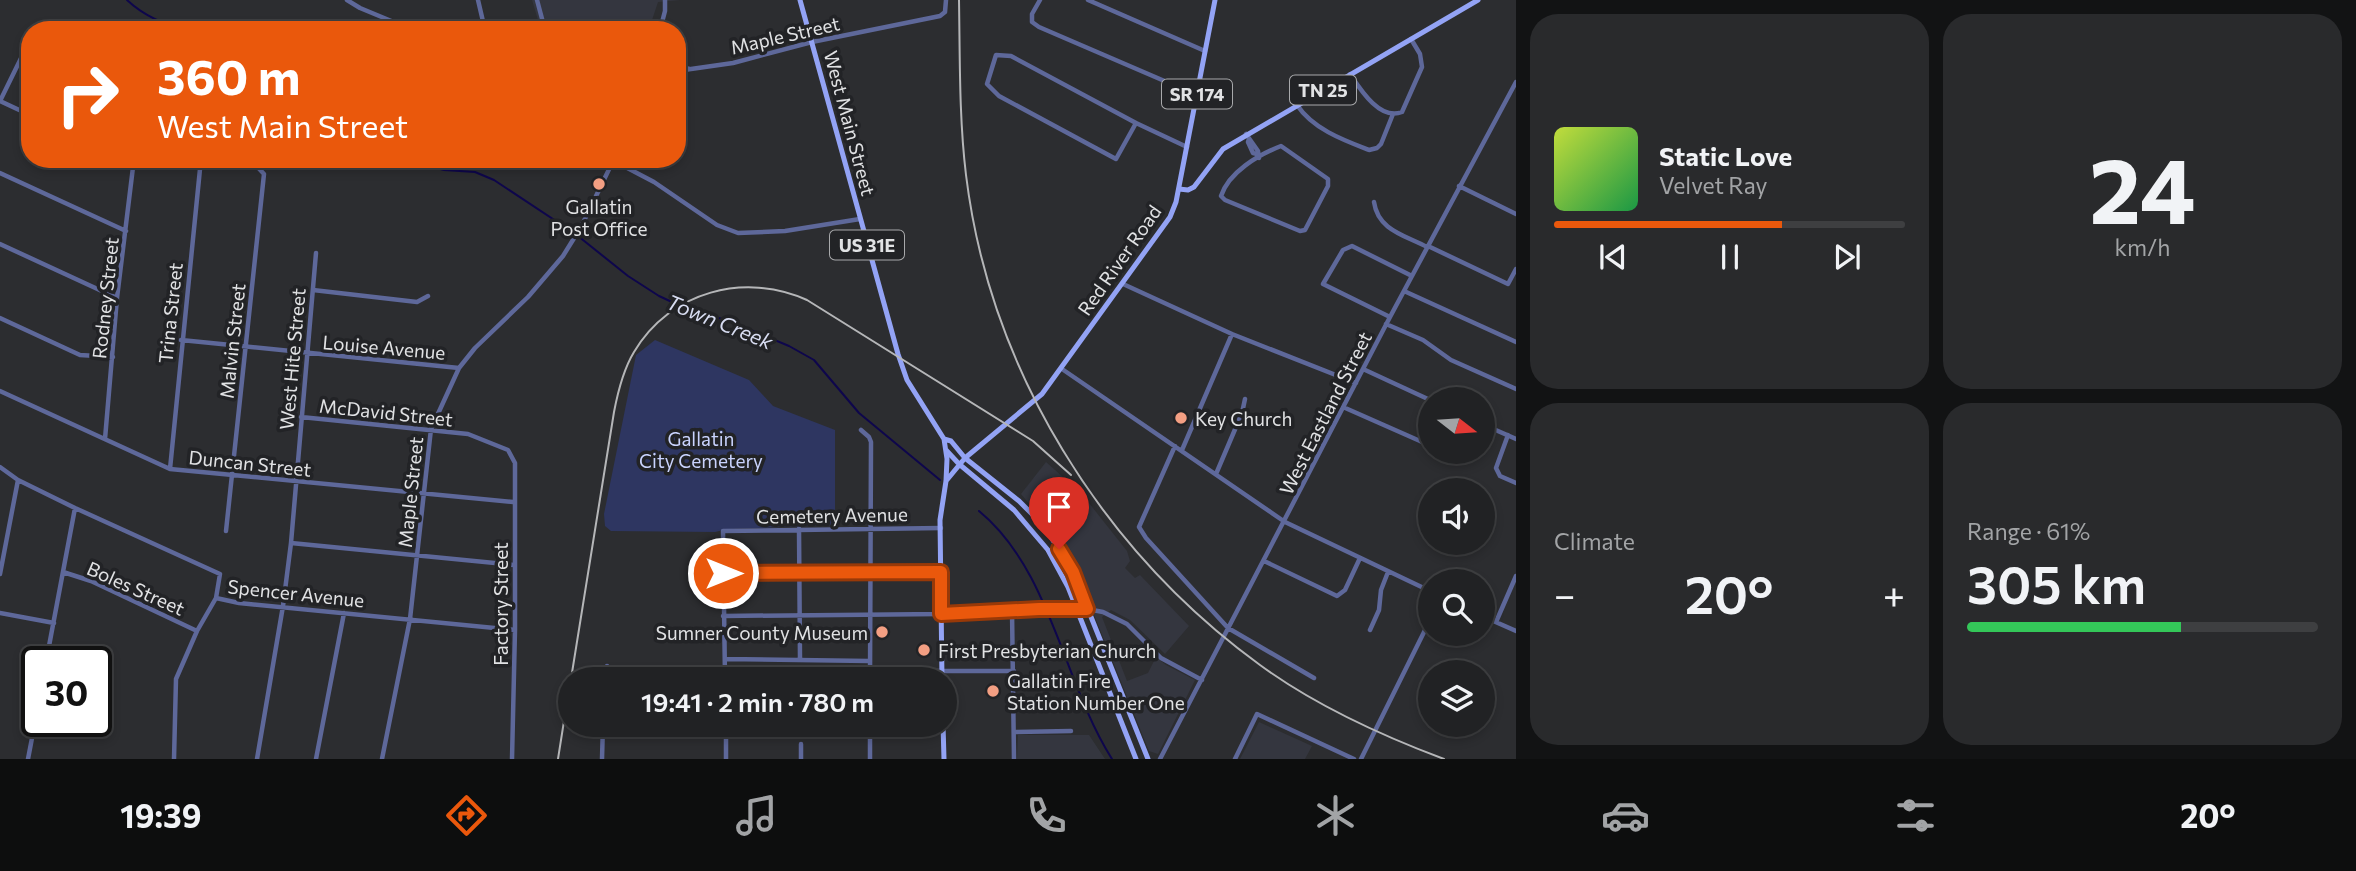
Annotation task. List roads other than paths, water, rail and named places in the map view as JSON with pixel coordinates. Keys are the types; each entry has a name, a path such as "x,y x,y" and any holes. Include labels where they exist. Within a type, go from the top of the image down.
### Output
{"main road":[{"name":"US 31E","path":"800,0 812,42"},
{"name":"SR 174","path":"1179,189 1215,0"},
{"name":"Red River Road","path":"946,481 965,458 1036,401 1062,369 1170,217 1179,189 1188,190 1194,187 1223,149 1478,0"},
{"name":"West Main Street","path":"812,42 904,374 944,439"},
{"name":"US 31E","path":"944,439 951,441 965,458 1041,522 1073,572 1148,759"},
{"path":"942,667 941,528 947,459 944,439"},
{"path":"944,448 1014,510 1048,550 1068,587 1136,759"},
{"path":"1032,531 1041,522"},
{"path":"943,737 944,759"}],"street":[{"path":"347,0 391,21"},
{"path":"478,0 483,21"},
{"path":"537,0 543,21"},
{"path":"662,21 665,0"},
{"name":"Maple Street","path":"686,70 733,63 812,42 940,16 945,12 946,0"},
{"path":"1040,0 1032,14 1032,22 1040,27 1197,95"},
{"path":"1088,0 1206,51"},
{"path":"1349,74 1367,99 1392,114 1398,114 1405,106 1422,67 1420,54 1411,39"},
{"path":"1136,123 1116,159 1107,155 999,96 987,85 996,55 1011,56 1136,123 1187,146"},
{"path":"21,58 0,101 21,112"},
{"name":"West Eastland Street","path":"1160,759 1427,246 1516,82"},
{"path":"1297,105 1305,116 1321,128 1369,150 1381,145 1392,114"},
{"path":"1247,137 1258,156"},
{"path":"1281,146 1328,179 1328,186 1305,230 1300,231 1222,198 1221,193 1231,178 1258,156 1281,146"},
{"name":"Rodney Street","path":"105,439 117,298 133,168"},
{"name":"Trina Street","path":"170,469 200,168"},
{"name":"Malvin Street","path":"226,531 264,174 258,168"},
{"name":"Maple Street","path":"382,759 410,619 430,429 459,368 475,348 528,297 562,257 581,227 610,168"},
{"path":"629,168 717,225 738,233 785,231 860,219"},
{"path":"0,173 126,231"},
{"path":"1459,186 1516,214"},
{"path":"1374,202 1376,213 1384,224 1427,246 1508,284 1516,270"},
{"path":"0,244 117,298"},
{"path":"1390,317 1323,284 1343,250 1352,246 1412,276"},
{"name":"West Hite Street","path":"257,759 291,543 316,253"},
{"path":"1123,284 1232,334 1356,383"},
{"path":"313,290 417,302 428,296"},
{"path":"1404,291 1516,342"},
{"path":"0,318 80,355 113,357"},
{"path":"1387,324 1423,340 1451,360 1516,389"},
{"path":"1182,450 1232,334"},
{"name":"Louise Avenue","path":"181,340 459,368"},
{"path":"1062,369 1285,522 1418,586"},
{"path":"1363,369 1418,394"},
{"name":"Duncan Street","path":"0,391 170,469 513,502"},
{"path":"1216,474 1242,413 1245,399"},
{"path":"1343,407 1418,440"},
{"name":"McDavid Street","path":"301,417 468,434 508,450"},
{"path":"861,430 871,442 870,667"},
{"path":"1495,430 1516,439"},
{"path":"1508,435 1496,468 1500,475 1516,483"},
{"path":"1175,446 1139,527 1228,628 1314,678"},
{"name":"Factory Street","path":"508,450 515,463 512,759"},
{"name":"Spencer Avenue","path":"0,467 18,480 75,508 218,571 220,578 216,598 239,603 515,630"},
{"path":"0,574 18,480"},
{"path":"49,646 75,508"},
{"name":"Cemetery Avenue","path":"723,573 723,531 941,528"},
{"path":"799,529 800,660"},
{"path":"291,543 514,565"},
{"path":"1264,561 1337,596 1345,590 1360,558"},
{"name":"Boles Street","path":"63,572 92,582 197,631"},
{"path":"725,667 723,573 941,572"},
{"path":"1370,630 1379,610 1381,590 1388,572"},
{"path":"1516,576 1496,622 1516,631"},
{"path":"174,759 176,679 197,631 216,598"},
{"path":"723,616 798,617 1087,609 1103,612 1127,624 1161,658 1202,680"},
{"path":"1012,610 1014,759"},
{"path":"0,613 54,624"},
{"path":"316,759 345,613"},
{"path":"1362,759 1418,645"},
{"path":"725,659 869,661"},
{"path":"957,670 1014,671"},
{"path":"1235,759 1257,714 1354,759"},
{"path":"1013,732 1071,731"},
{"path":"28,759 32,737"},
{"path":"602,759 603,737"},
{"path":"726,737 726,759"},
{"path":"870,737 870,759"},
{"path":"801,759 802,744"}],"waterway":[{"name":"Town Creek","path":"127,0 160,21"},
{"name":"Town Creek","path":"437,168 475,172 494,180 574,233"},
{"name":"Town Creek","path":"578,236 628,276 659,296 687,309 729,321 789,346 814,360 859,413 940,480"},
{"name":"Town Creek","path":"979,511 1003,535 1040,595 1095,729 1112,759"}],"railway":[{"path":"959,0 964,153 979,247 1000,318 1028,385 1063,450 1104,511 1151,567 1203,619 1260,665 1303,694 1372,730 1444,759"},
{"path":"573,667 621,381 630,359 649,331 688,301 735,288 759,288 807,300 1033,441 1071,475"},
{"path":"558,759 561,737"}],"place":[{"name":"Gallatin Post Office","path":"599,184"},
{"name":"Key Church","path":"1181,418"},
{"name":"Sumner County Museum","path":"882,632"},
{"name":"First Presbyterian Church","path":"924,650"},
{"name":"Gallatin Fire Station Number One","path":"993,691"}],"park label":[{"name":"Gallatin City Cemetery","path":"701,449"}]}
